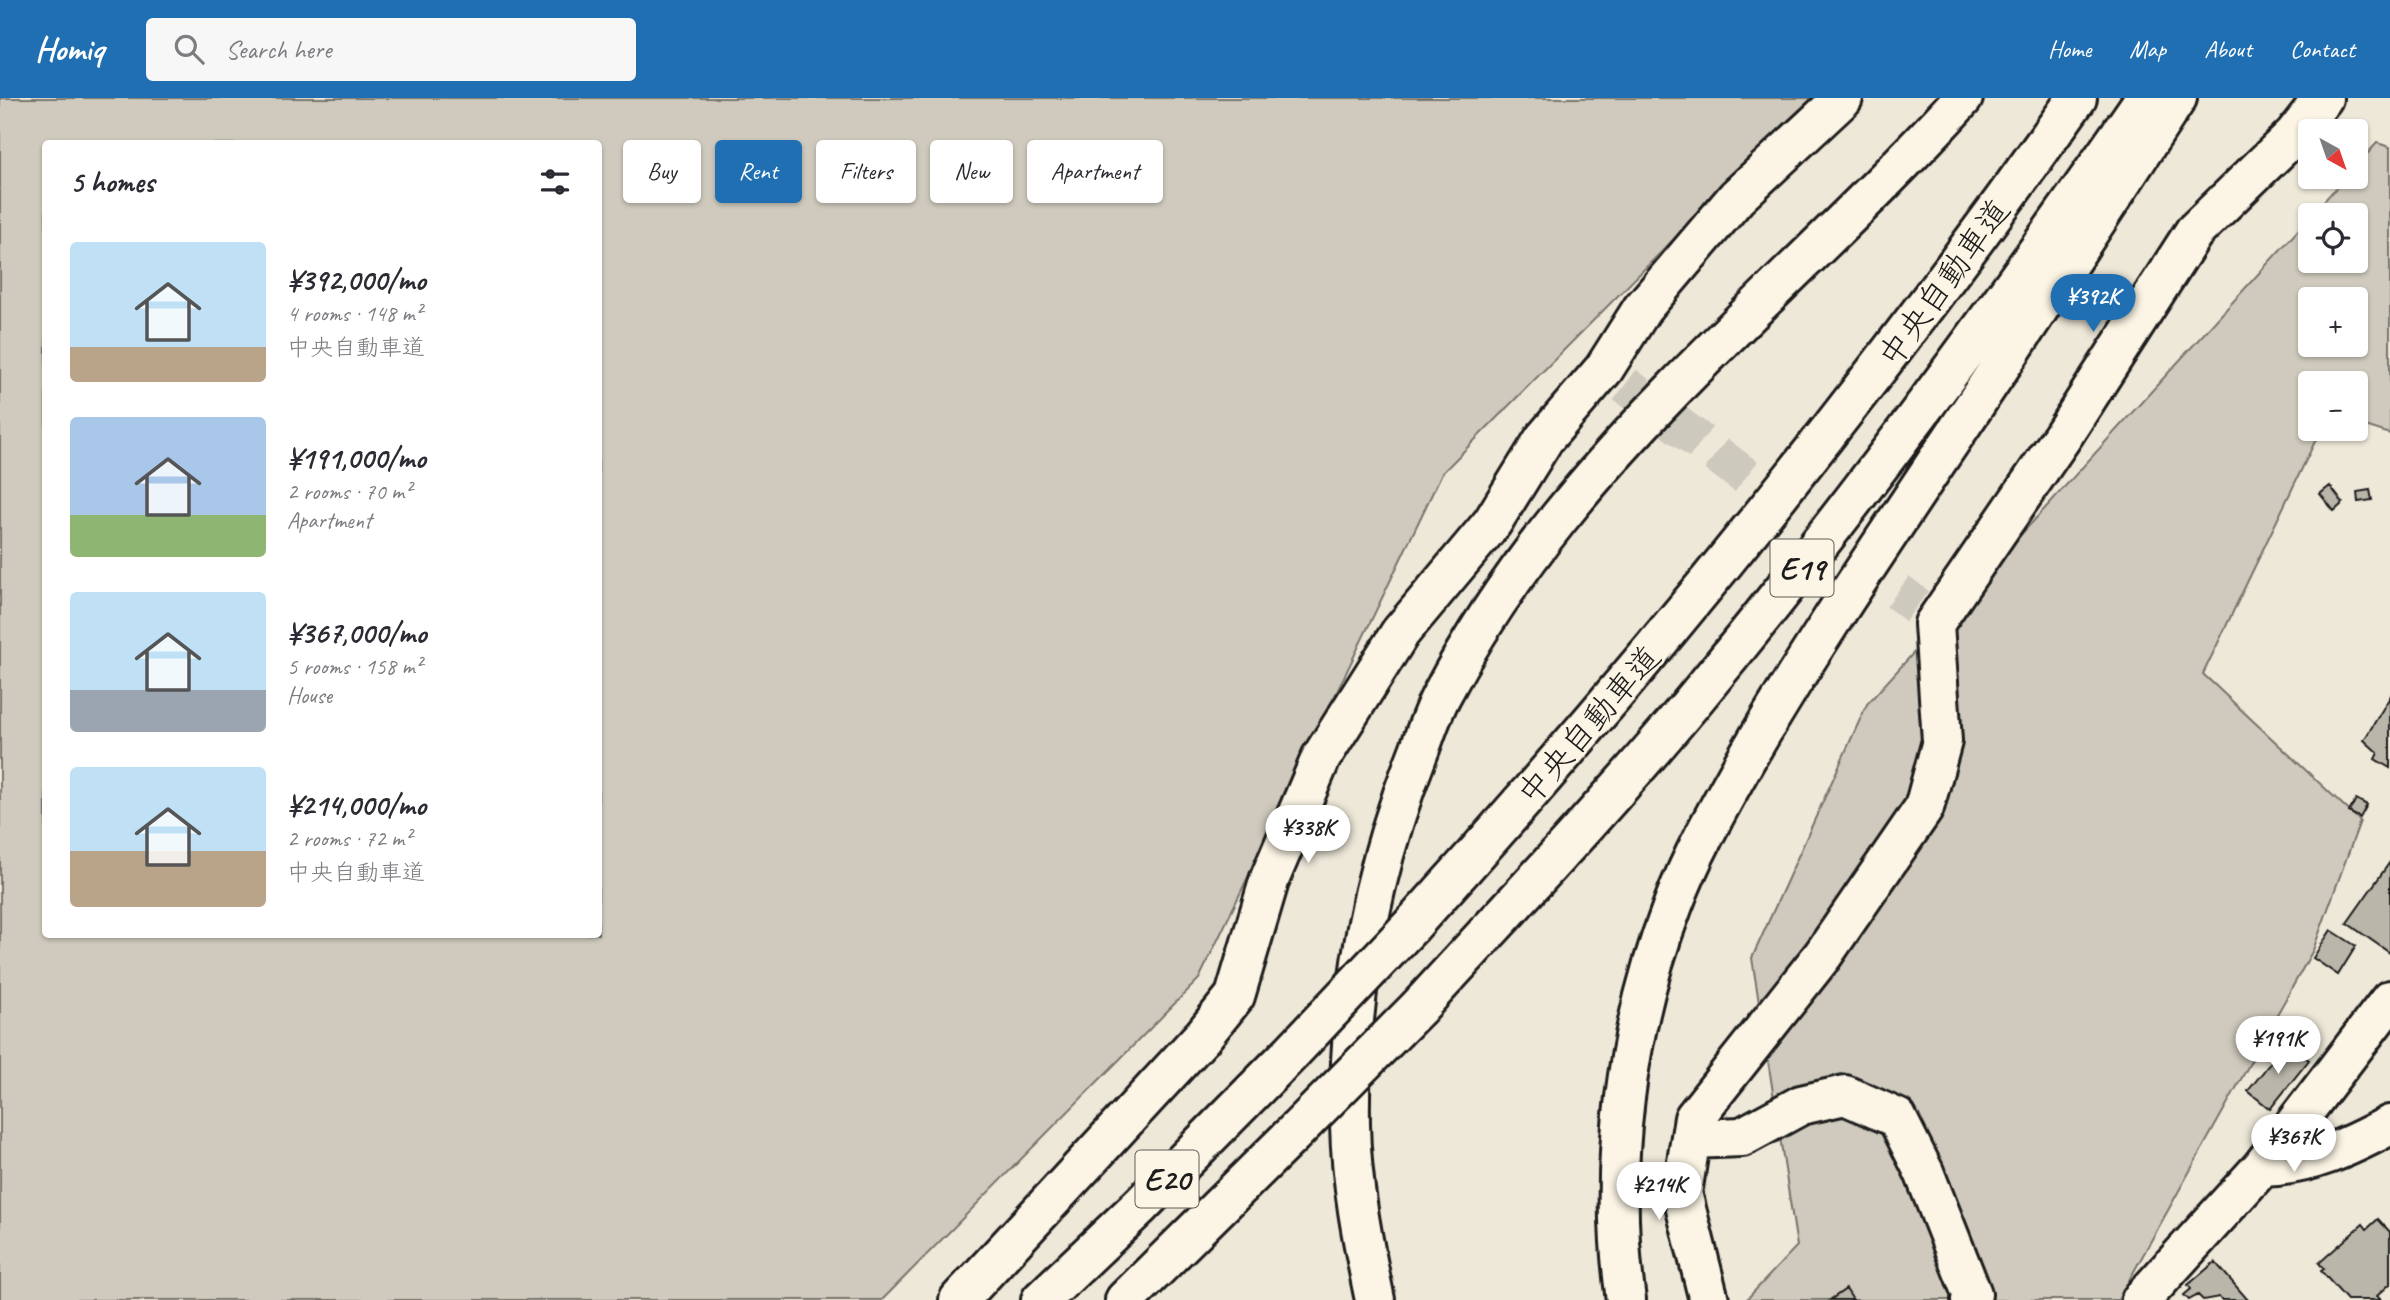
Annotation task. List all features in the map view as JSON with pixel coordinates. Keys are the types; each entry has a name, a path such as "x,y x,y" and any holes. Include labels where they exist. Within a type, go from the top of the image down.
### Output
{"main road":[{"path":"959,1300 1203,1036 1235,996 1270,878 1321,758 1400,633 1492,523 1544,439 1615,377 1642,309 1737,197 1843,98"},
{"path":"1375,1300 1362,1237 1350,1127 1352,1024 1370,910 1399,801 1440,698 1491,609 1560,517 1724,339 1963,98"},
{"name":"中央自動車道","path":"1041,1300 1140,1206 1289,1055 1412,925 1624,686 1878,372 2077,98"},
{"name":"中央自動車道","path":"1125,1300 1419,1007 1687,709 1808,560 1929,403 2146,98"},
{"path":"1626,1300 1622,1269 1619,1179 1628,1080 1646,990 1673,905 1711,821 1825,628 2177,98"},
{"path":"1709,1300 1682,1193 1694,1118 1823,955 1924,808 1942,741 1925,615 2062,437 2194,232 2294,135 2323,98"},
{"path":"2141,1300 2262,1167 2390,1000"},
{"path":"1691,1139 1742,1137 1801,1105 1845,1094 1896,1118 1924,1172 1972,1294 1971,1300"},
{"path":"2262,1167 2290,1166 2347,1148 2390,1125"}],"shaded area":[{"path":"0,98 1814,98 1442,473 1199,979 882,1300 0,1300"},
{"path":"2377,143 2390,147 2390,434 2368,427 2368,371 2298,371 2298,441 2315,441 2203,674 2360,821 2313,950 2118,1300 1746,1300 1797,1246 1752,958 1867,704 2298,230 2298,273 2368,273 2368,203 2322,203 2335,189 2368,189 2368,153"}],"building":[{"path":"2330,486 2343,503 2334,511 2320,494"},
{"path":"2370,490 2372,500 2358,502 2357,492"},
{"path":"2390,697 2390,768 2375,759 2378,753 2364,740"},
{"path":"2356,799 2367,805 2360,818 2349,812"},
{"path":"2390,862 2390,953 2347,923"},
{"path":"2331,930 2356,946 2338,975 2313,958"},
{"path":"2286,1043 2309,1060 2270,1109 2248,1091"},
{"path":"2378,1219 2390,1232 2390,1284 2377,1296 2381,1300 2347,1300 2321,1271 2324,1269 2319,1263 2363,1224 2367,1229"},
{"path":"2215,1262 2248,1300 2221,1300 2219,1297 2203,1300 2198,1295 2189,1300 2184,1295 2191,1289 2188,1285"},
{"path":"1846,1289 1853,1300 1830,1300"}],"tunnel":[{"path":"1625,385 1917,606"}]}
